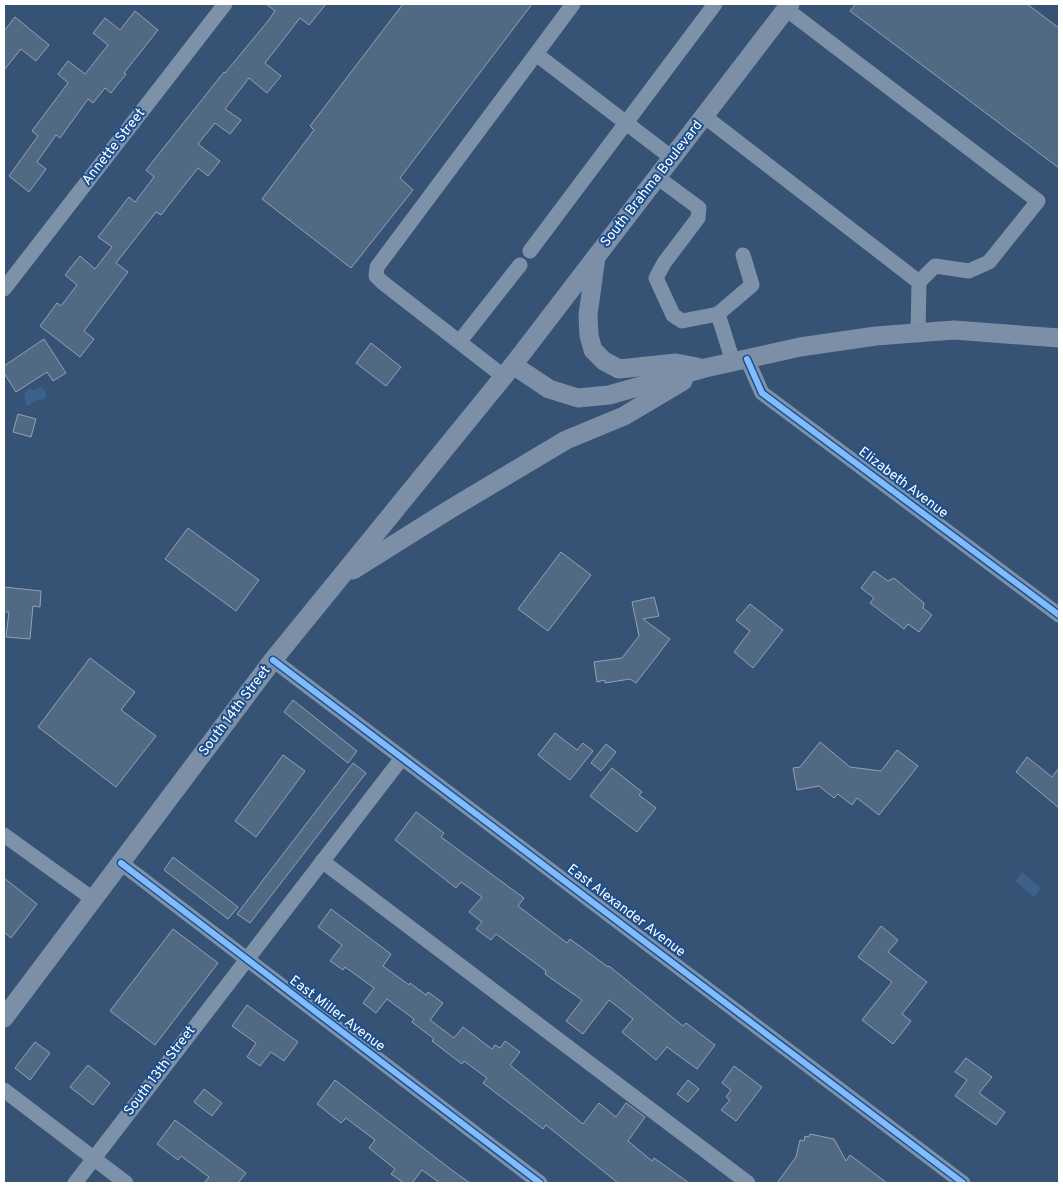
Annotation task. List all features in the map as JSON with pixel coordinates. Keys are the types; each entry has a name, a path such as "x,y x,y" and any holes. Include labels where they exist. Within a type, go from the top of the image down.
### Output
{"main road":[{"name":"South Brahma Boulevard","path":"508,370 788,7"},
{"path":"596,256 588,315 589,336 593,350 604,361 619,369 676,363 706,368"},
{"path":"508,370 549,389 578,398 609,395 706,368 800,347 876,336 954,330 1059,338"},
{"path":"339,578 566,440 624,416 706,368"},
{"name":"South 14th Street","path":"4,1018 273,660 508,370"}],"street":[{"name":"Annette Street","path":"4,289 225,4"},
{"path":"508,370 460,341 382,282 376,276 377,268 573,4"},
{"path":"530,251 715,4"},
{"path":"788,7 1038,201 989,262 969,271 935,266 919,282 918,333"},
{"path":"536,54 672,158"},
{"path":"704,116 919,282"},
{"path":"657,177 699,208 698,218 664,263 656,278 673,315 682,321 718,314 752,285 743,255"},
{"path":"460,341 520,265"},
{"name":"Elizabeth Avenue","path":"718,314 740,360 762,393 1059,615"},
{"name":"East Alexander Avenue","path":"273,660 963,1183"},
{"name":"South 13th Street","path":"75,1183 402,758"},
{"path":"4,835 93,899"},
{"path":"322,861 748,1183"},
{"name":"East Miller Avenue","path":"120,863 540,1183"},
{"path":"4,1090 126,1183"}],"water":[{"path":"41,387 46,391 44,399 26,405 24,393 29,388 34,390"},
{"path":"1022,872 1041,888 1034,897 1015,881"}],"building":[{"path":"266,4 326,4 309,25 300,18 265,63 281,76 267,93 249,78 225,109 241,120 230,134 215,123 198,144 220,161 208,176 198,168 161,215 156,212 116,263 128,272 84,331 94,339 80,357 40,326 57,303 61,306 77,285 65,275 80,256 95,269 112,247 98,237 129,197 135,202 154,177 146,170 224,72 268,21 275,11"},
{"path":"403,4 532,4 400,178 413,190 351,268 262,199 314,130 310,126"},
{"path":"856,4 1027,4 1059,28 1059,168 850,11"},
{"path":"135,11 158,30 124,73 126,74 111,93 105,88 93,103 88,99 60,138 56,135 37,162 46,169 29,192 9,176 38,136 32,131 68,83 58,74 68,61 85,74 108,45 93,33 105,18 120,30"},
{"path":"15,17 49,45 36,61 21,49 4,70 4,31"},
{"path":"44,339 66,373 53,381 47,372 16,392 4,373 4,366"},
{"path":"371,343 401,367 386,386 356,363"},
{"path":"18,414 36,419 31,437 13,432"},
{"path":"188,528 259,580 236,611 165,559"},
{"path":"561,552 591,575 548,631 518,609"},
{"path":"874,571 888,581 894,578 924,603 923,608 932,615 919,632 908,624 904,629 870,603 874,598 861,588"},
{"path":"4,587 41,591 40,607 33,606 30,639 6,637 9,612 4,612"},
{"path":"654,597 659,616 643,619 670,639 636,683 630,679 605,683 605,680 597,682 594,662 622,658 639,636 632,602"},
{"path":"750,604 783,630 753,668 734,652 750,631 736,620"},
{"path":"90,658 135,692 121,710 156,736 116,787 38,727"},
{"path":"293,700 357,751 348,763 284,712"},
{"path":"555,733 577,750 583,743 593,751 570,780 538,755"},
{"path":"820,742 850,767 881,771 897,750 918,766 879,815 857,798 852,805 838,794 834,798 819,786 797,790 793,768 800,767"},
{"path":"606,744 616,752 601,771 591,763"},
{"path":"283,755 305,771 256,837 235,821"},
{"path":"1027,757 1052,777 1059,768 1059,808 1016,772"},
{"path":"353,763 366,773 250,923 237,914"},
{"path":"612,768 642,792 639,795 656,808 637,832 590,796"},
{"path":"416,812 444,833 441,837 524,898 518,906 567,943 570,939 609,966 683,1026 686,1023 715,1045 697,1069 667,1047 656,1060 622,1032 633,1019 609,1000 583,1034 566,1021 582,1000 545,974 546,971 496,934 491,940 476,929 482,922 469,912 482,897 461,882 456,888 395,840"},
{"path":"173,857 238,907 228,919 164,870"},
{"path":"4,878 37,904 11,938 4,932"},
{"path":"331,909 391,954 383,966 409,985 410,983 426,995 428,992 443,1003 430,1020 454,1038 463,1027 492,1049 495,1045 500,1048 505,1041 520,1052 510,1065 583,1124 599,1103 616,1117 626,1103 645,1117 628,1141 652,1161 654,1158 689,1183 618,1183 546,1125 543,1129 483,1083 487,1078 464,1061 462,1064 432,1041 434,1039 412,1022 414,1019 387,999 376,1013 363,1003 374,988 345,967 343,970 330,961 342,945 318,927"},
{"path":"881,926 898,940 888,952 927,982 902,1014 911,1021 893,1044 862,1020 892,982 858,957"},
{"path":"173,929 218,963 155,1045 110,1011"},
{"path":"247,1005 298,1042 284,1061 271,1052 260,1066 247,1057 256,1043 232,1026"},
{"path":"35,1042 50,1053 30,1080 15,1068"},
{"path":"966,1058 992,1077 979,1093 1005,1112 996,1125 955,1096 967,1080 955,1072"},
{"path":"88,1065 110,1083 93,1105 70,1087"},
{"path":"734,1066 762,1087 736,1121 721,1110 730,1100 726,1097 731,1090 722,1083"},
{"path":"335,1080 470,1183 440,1183 422,1170 412,1183 404,1183 391,1174 395,1169 369,1148 375,1140 346,1118 341,1123 317,1104"},
{"path":"688,1080 699,1089 688,1102 677,1094"},
{"path":"204,1089 222,1103 212,1116 194,1102"},
{"path":"175,1120 246,1173 238,1183 204,1183 209,1177 181,1156 178,1160 157,1144"},
{"path":"810,1134 834,1139 846,1161 850,1155 887,1183 777,1183 796,1157 800,1140 804,1141 805,1136 809,1137"}],"cycle path":[{"path":"747,359 762,393 1059,615"},
{"path":"273,660 963,1183"},
{"path":"121,863 540,1183"}]}
